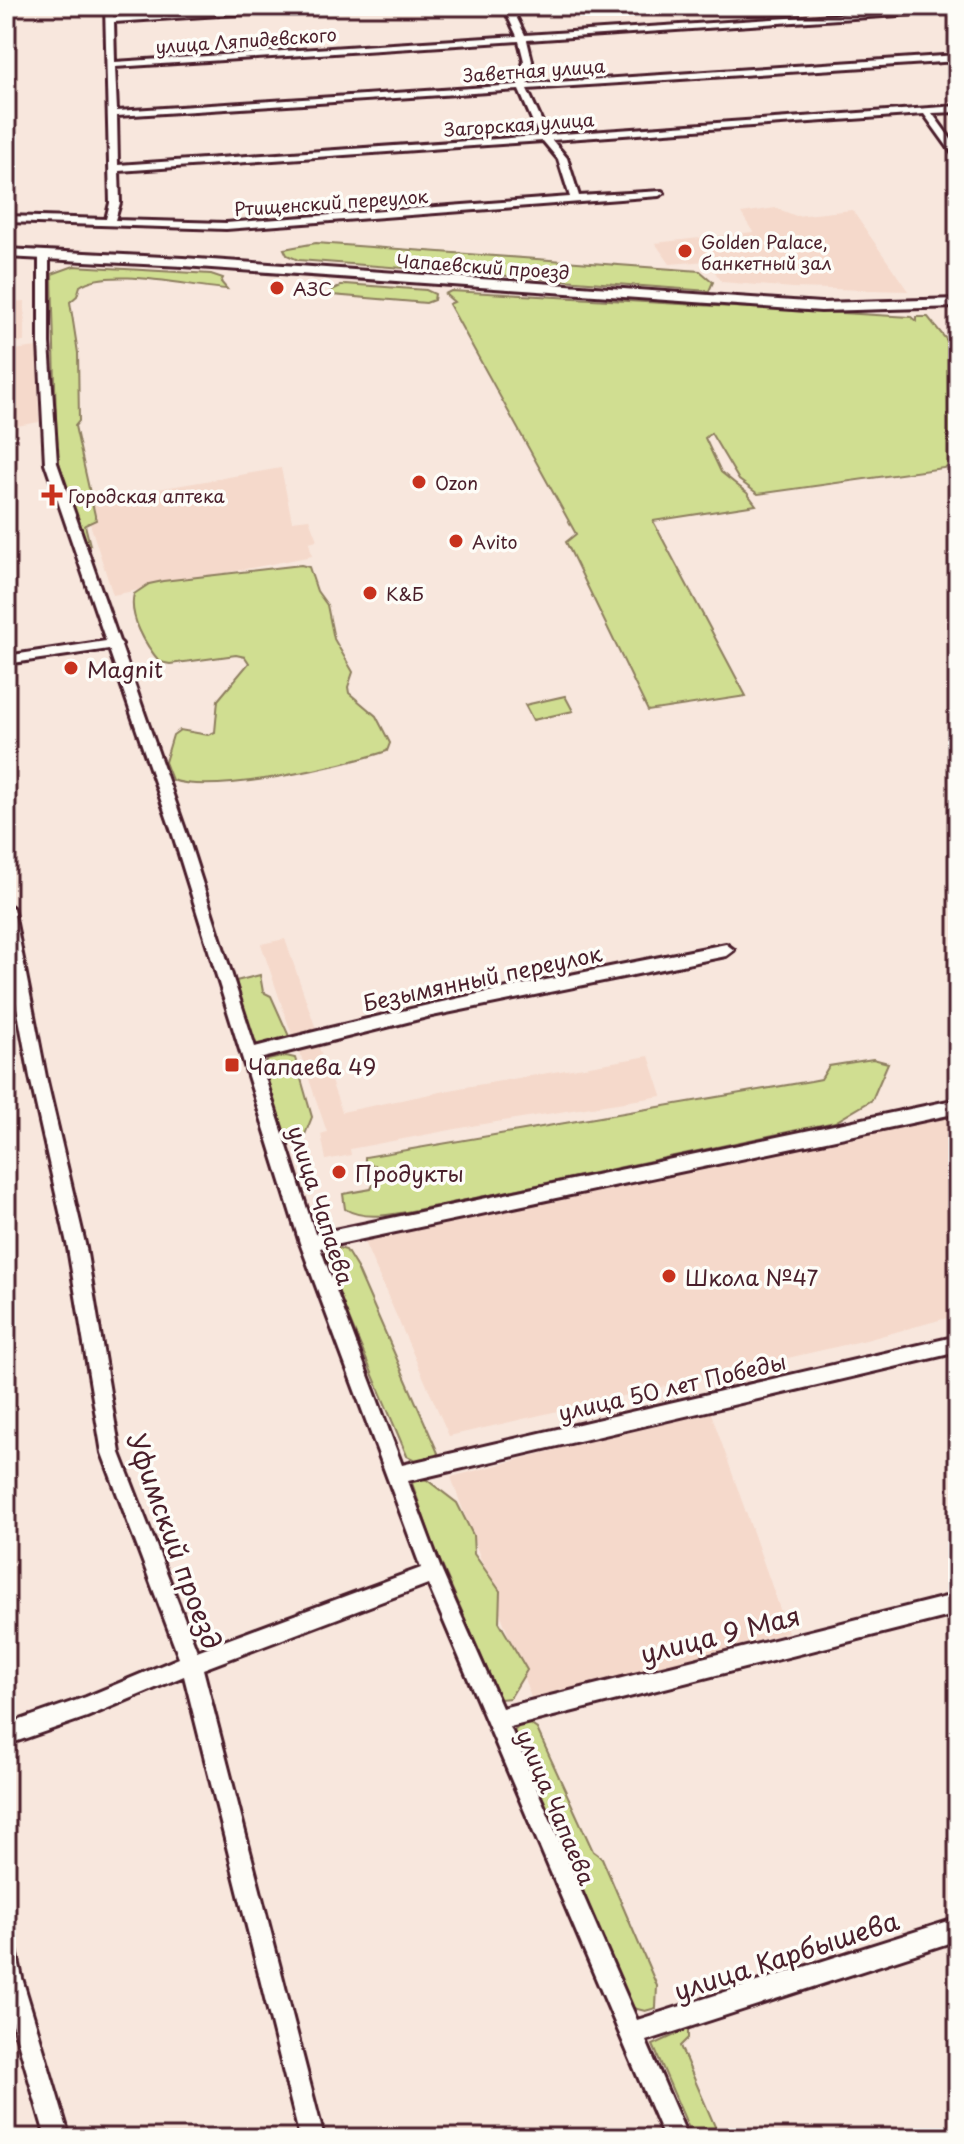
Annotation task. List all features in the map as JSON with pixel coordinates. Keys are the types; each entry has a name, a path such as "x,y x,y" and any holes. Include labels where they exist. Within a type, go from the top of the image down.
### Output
{"main road":[{"name":"Чапаевский проезд","path":"6,253 821,307 958,303"}],"street":[{"path":"109,6 115,168 115,203 110,222"},
{"path":"110,20 327,6"},
{"path":"507,6 522,38 528,61 522,87 545,138 562,158 575,199"},
{"name":"улица Ляпидевского","path":"111,65 958,9"},
{"name":"Заветная улица","path":"112,114 958,58"},
{"name":"Загорская улица","path":"115,168 958,109"},
{"path":"926,111 958,155"},
{"name":"Ртищенский переулок","path":"6,219 226,226 659,193"},
{"name":"улица Чапаева","path":"44,255 44,343 51,463 116,644 202,902 309,1243 433,1573 676,2138"},
{"path":"6,660 116,644"},
{"name":"Уфимский проезд","path":"6,908 38,1077 77,1248 111,1453 191,1663 312,2138"},
{"name":"Безымянный переулок","path":"249,1055 335,1031 481,998 726,950"},
{"path":"309,1243 958,1106"},
{"name":"улица 50 лет Победы","path":"396,1475 958,1344"},
{"path":"6,1735 87,1707 191,1663 433,1573"},
{"name":"улица 9 Мая","path":"496,1720 958,1604"},
{"name":"улица Карбышева","path":"631,2034 958,1929"},
{"path":"6,1949 11,1978 58,2138"}],"shaded area":[{"path":"776,208 796,216 852,210 908,291 793,288 722,282 707,261 670,264 655,243 753,232 741,213"},
{"path":"25,301 24,342 6,343 6,302"},
{"path":"37,347 39,422 6,428 6,351"},
{"path":"281,468 292,521 309,519 317,540 309,542 312,556 113,595 83,502"},
{"path":"285,939 316,1029 292,1035 261,944"},
{"path":"317,1042 342,1112 465,1087 649,1056 662,1096 350,1149 351,1155 326,1160 321,1134 327,1132 298,1047"},
{"name":"Школа №47","path":"958,1111 958,1315 866,1340 449,1436 362,1237"},
{"path":"710,1410 788,1632 533,1703 451,1477"}],"green space":[{"path":"316,243 700,271 713,282 709,291 298,260 287,255 284,249"},
{"path":"74,266 211,274 223,278 221,282 227,289 151,279 110,278 93,280 80,286 77,296 70,302 78,353 79,421 75,426 96,520 85,525 90,545 84,545 57,456 52,274"},
{"path":"345,284 426,290 435,294 434,300 426,303 332,295 330,291"},
{"path":"451,291 911,317 916,321 916,317 928,317 958,354 958,466 758,494 739,480 711,433 705,438 721,472 747,493 756,505 653,521 746,696 648,711 566,542 576,534 449,304 454,302 445,294"},
{"path":"301,565 309,567 317,591 327,605 334,639 353,672 349,693 376,716 390,743 387,751 278,777 217,784 172,780 165,762 173,735 180,730 208,735 215,732 218,700 249,663 245,657 236,655 170,664 160,662 149,648 136,621 134,594 149,584 163,581"},
{"path":"565,696 573,711 533,720 525,705"},
{"path":"260,975 263,992 271,996 292,1043 256,1054 236,981"},
{"path":"286,1056 295,1058 312,1117 304,1137 292,1140 279,1134 260,1069 268,1060"},
{"path":"873,1059 888,1063 872,1100 835,1122 403,1213 378,1216 345,1209 343,1194 371,1189 377,1177 375,1165 365,1166 365,1157 811,1081 821,1079 829,1066"},
{"path":"335,1247 346,1250 357,1268 438,1453 434,1459 419,1462 407,1456 324,1259 325,1253"},
{"path":"417,1477 427,1480 457,1503 473,1535 474,1554 500,1591 499,1622 527,1670 510,1698 500,1699 434,1547 411,1480"},
{"path":"530,1724 537,1729 593,1851 602,1858 657,1986 656,2008 645,2011 633,2008 514,1731 520,1725"},
{"path":"688,2029 688,2038 680,2046 720,2138 693,2138 653,2045"}],"place":[{"name":"Golden Palace, банкетный зал","path":"685,251"},
{"name":"АЗС","path":"277,288"},
{"name":"Ozon","path":"419,482"},
{"name":"Городская аптека","path":"52,495"},
{"name":"Avito","path":"456,541"},
{"name":"К&Б","path":"370,593"},
{"name":"Magnit","path":"71,668"},
{"name":"Чапаева 49","path":"232,1065"},
{"name":"Продукты","path":"339,1172"},
{"name":"Школа №47","path":"669,1276"}]}
